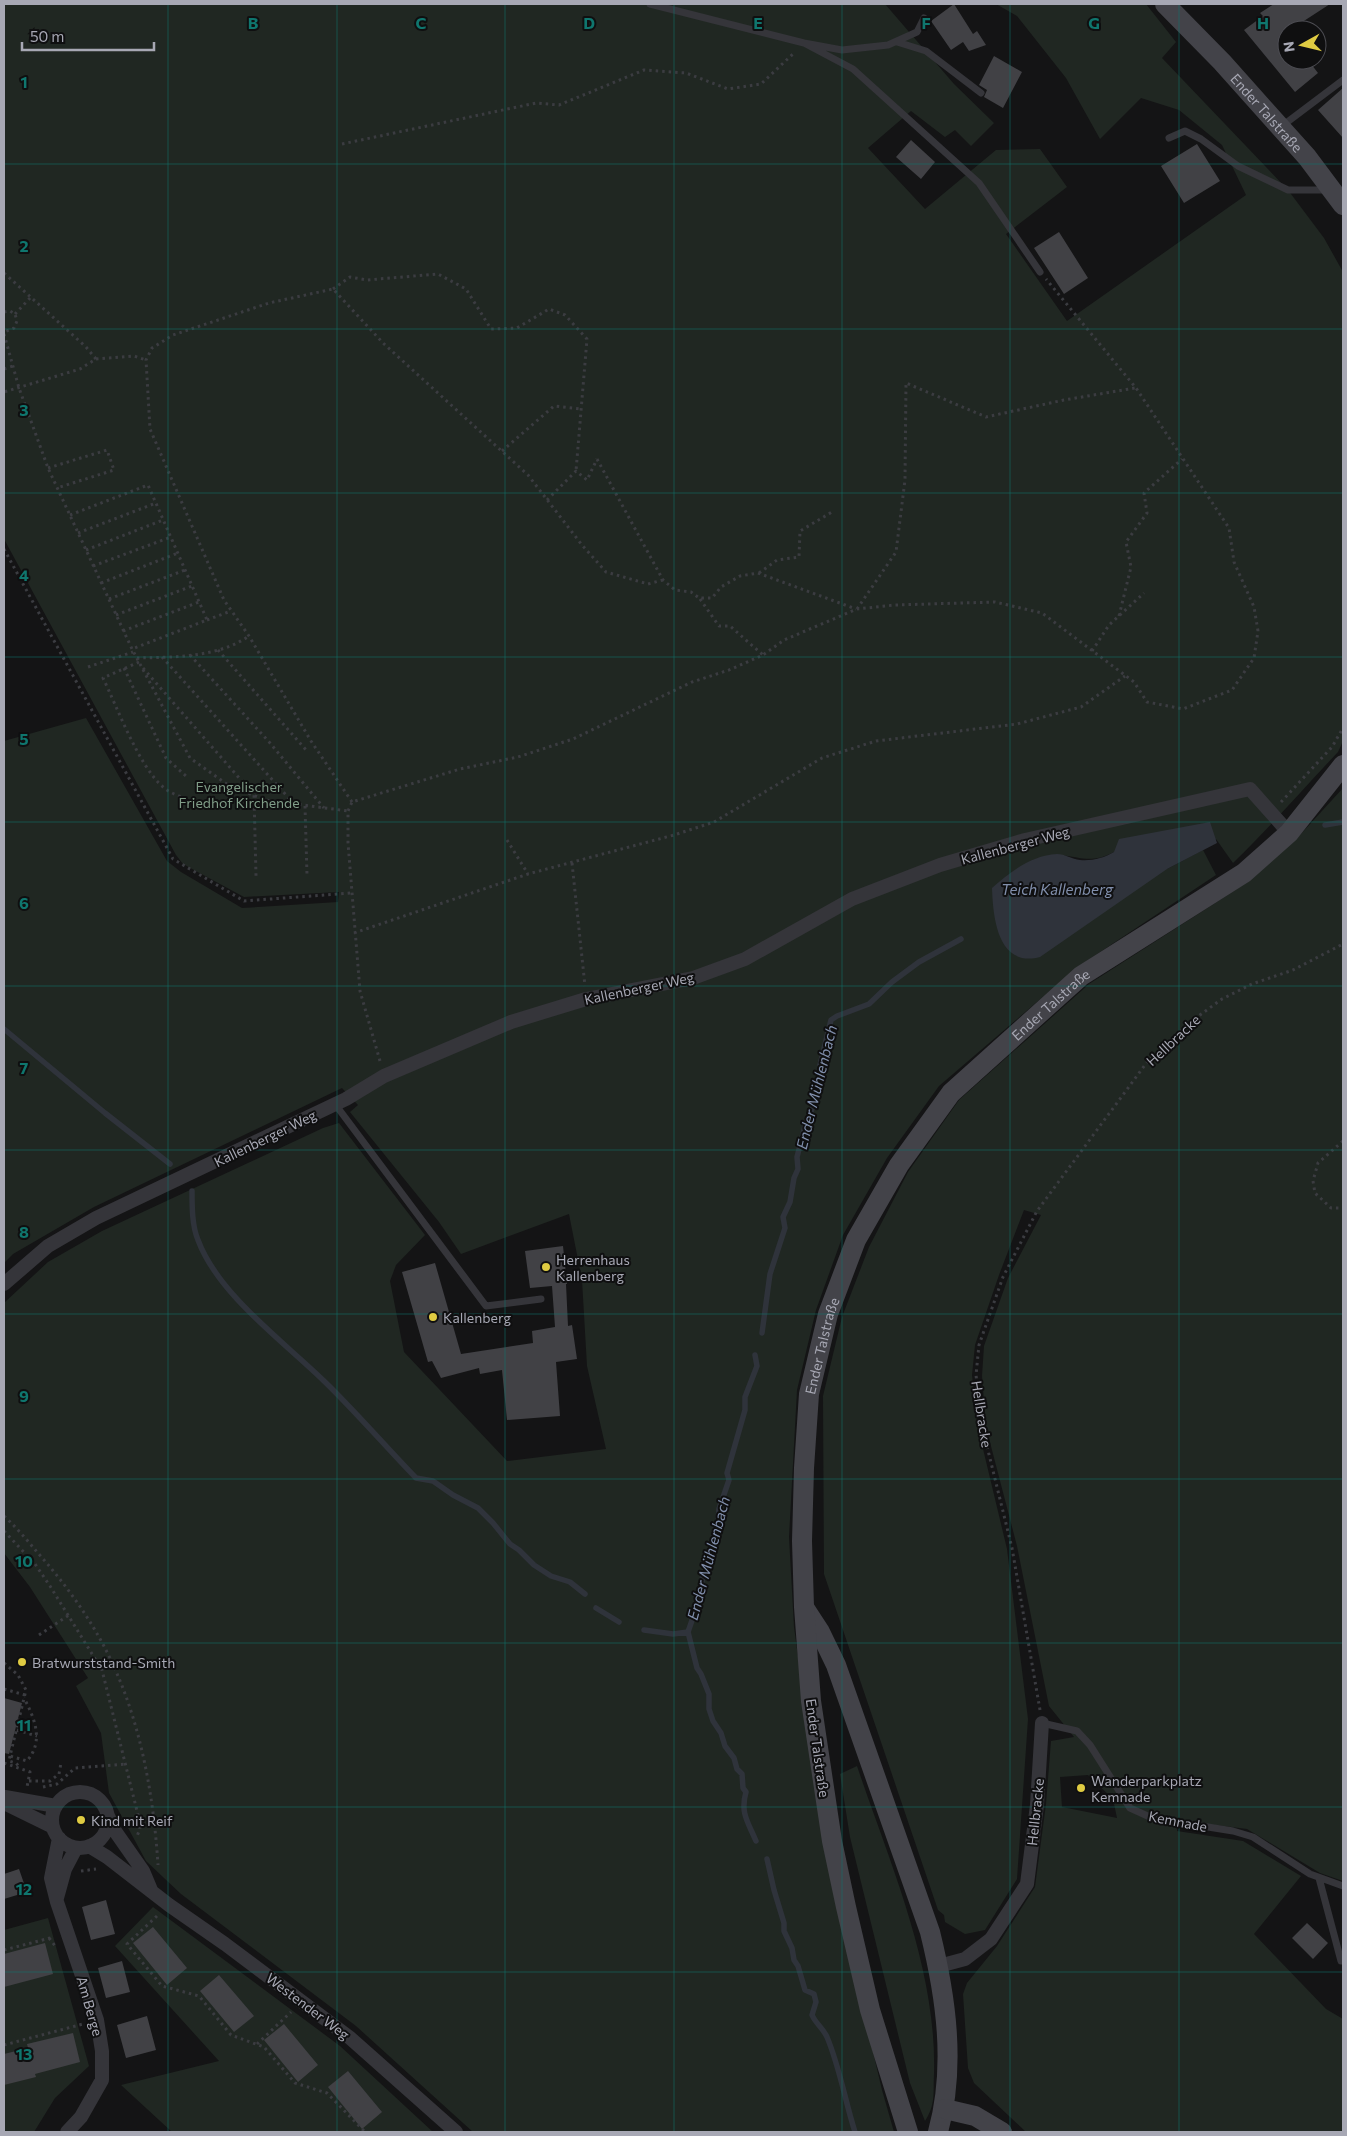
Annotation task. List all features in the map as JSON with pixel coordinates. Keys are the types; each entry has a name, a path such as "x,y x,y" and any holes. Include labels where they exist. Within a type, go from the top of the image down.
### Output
{"main road":[{"name":"Ender Talstraße","path":"1165,4 1186,23 1280,127 1338,198"},
{"name":"Ender Talstraße","path":"1179,4 1186,23"},
{"name":"Ender Talstraße","path":"908,2132 870,2010 832,1842 811,1701 804,1607 802,1541 809,1394 828,1314 856,1240 899,1165 951,1093 1082,976 1244,872 1289,833 1343,765"},
{"path":"804,1607 820,1632 836,1665 930,1932 939,1966 949,2038 945,2109 938,2132"},
{"path":"945,2109 974,2116 1002,2132"}],"street":[{"name":"Kallenberger Weg","path":"4,1284 48,1246 96,1218 335,1104 384,1076 511,1022 586,999 693,978 745,959 852,899 940,865 1025,840 1250,789 1289,833"},
{"name":"Hellbracke","path":"939,1966 965,1959 990,1939 1027,1884 1037,1805 1042,1723"},
{"path":"4,1803 56,1832 67,1844 83,1847 98,1842 108,1826 108,1816 101,1801 92,1794 80,1792 66,1796 56,1806 52,1816 56,1832"},
{"path":"4,1797 56,1806"},
{"name":"Westender Weg","path":"108,1816 124,1845 143,1871 156,1894"},
{"name":"Am Berge","path":"56,1832 52,1878 56,1902 96,2020 102,2051 102,2080 81,2117 67,2132"},
{"name":"Westender Weg","path":"83,1847 107,1857 349,2037 456,2132"},
{"path":"56,1902 65,1869 83,1847"}],"lane":[{"path":"650,4 804,43 842,50 888,45 897,42 917,32 924,18"},
{"path":"897,42 926,51 981,92"},
{"path":"804,43 853,70 979,184 1040,272"},
{"path":"1280,127 1343,80"},
{"path":"1169,138 1186,131 1201,139 1238,166 1288,190 1338,198"},
{"path":"335,1104 486,1306 541,1298"},
{"name":"Kemnade","path":"1042,1723 1077,1731 1090,1745 1130,1808 1152,1818 1233,1831 1253,1837 1319,1878 1343,1886"},
{"path":"1319,1878 1341,1961"}],"path":[{"path":"342,144 536,103 559,105 644,70 686,73 728,90 761,84 804,43"},
{"path":"384,1076 360,991 348,843 348,811 352,802 460,770 518,757 574,739 692,682 729,670 763,655 784,640 856,609 895,605 995,602 1042,613 1134,682 1147,702 1183,709 1232,690 1254,658 1258,631 1254,607 1234,562 1229,528 1136,388 1040,272"},
{"path":"4,273 86,347 96,359"},
{"path":"352,802 311,741 248,636 224,600 150,429 146,360 152,348 173,335 269,303 333,289 350,277 368,280 438,274 466,289 491,329 517,328 549,309 565,315 587,339 576,471 547,500"},
{"path":"333,289 383,343 528,475 582,545 606,572 648,584 663,580"},
{"path":"15,314 31,297"},
{"path":"4,312 10,311 15,314 17,321 14,328 4,333 6,348 48,468 132,651 190,758 228,785 265,800 348,811"},
{"path":"4,392 80,369 96,359 134,356 146,360"},
{"path":"4,369 13,366"},
{"path":"856,609 896,552 905,480 906,383 986,417 1064,400 1136,388"},
{"path":"502,451 554,406 581,408"},
{"path":"48,468 107,450 114,470 57,488"},
{"path":"576,471 587,480 597,459 663,580 675,590 691,592 699,598 719,626 730,626 763,655"},
{"path":"1119,616 1131,567 1126,542 1147,513 1144,493 1182,459"},
{"path":"70,515 148,485 207,620"},
{"path":"78,532 156,504"},
{"path":"699,598 712,598 721,587 740,576 758,573 777,560 799,557 800,531 832,512"},
{"path":"86,550 163,520"},
{"path":"93,566 171,537"},
{"path":"4,549 173,859 244,901 351,893"},
{"path":"101,583 178,553"},
{"path":"109,599 185,570"},
{"path":"758,573 856,609"},
{"path":"116,615 192,586"},
{"path":"1092,651 1110,625 1144,593"},
{"path":"123,631 199,602"},
{"path":"88,667 231,611"},
{"path":"193,800 163,788 152,776 103,678 138,661 218,650 248,636"},
{"path":"218,650 307,751"},
{"path":"190,654 270,743 324,808"},
{"path":"162,657 296,805"},
{"path":"138,661 254,795 256,876"},
{"path":"124,668 166,758 186,777"},
{"path":"354,933 528,874 674,835 714,822 822,758 876,741 1017,724 1081,707 1125,676"},
{"path":"1271,812 1332,747 1343,728"},
{"path":"305,806 307,875"},
{"path":"507,840 528,874"},
{"path":"572,863 586,999"},
{"name":"Hellbracke","path":"1042,1723 1012,1548 982,1426 976,1375 979,1345 1004,1277 1037,1211 1148,1061 1193,1020 1222,999 1252,984 1293,970 1343,944"},
{"path":"1343,1141 1318,1162 1313,1181 1315,1193 1331,1208 1343,1208"},
{"path":"4,1516 64,1582 97,1634 118,1676 137,1732 148,1778 157,1844 156,1894"},
{"path":"4,1531 34,1564 69,1615 102,1670 126,1764 140,1830 137,1836 124,1845"},
{"path":"39,1635 69,1615"},
{"path":"4,1663 12,1668 24,1682 26,1690 9,1761 16,1763 20,1768"},
{"path":"4,1690 25,1697 36,1722 37,1736 34,1750 27,1761 10,1756"},
{"path":"17,1730 37,1736"},
{"path":"4,1763 30,1772 27,1788 32,1788"},
{"path":"29,1780 35,1782 50,1781 59,1774 61,1763"},
{"path":"38,1788 57,1784 74,1768 126,1764"},
{"path":"156,1917 127,1944 162,1986 199,1996 231,2035 264,2047 295,2083 327,2093 365,2132"},
{"path":"4,1950 49,1938"},
{"path":"257,2044 281,2020"},
{"path":"4,2045 84,2023"}],"green space":[{"name":"Evangelischer Friedhof Kirchende","path":"4,4 885,4 954,84 994,123 971,146 955,130 945,137 911,111 868,148 925,209 996,150 1040,149 1067,187 1006,234 1067,321 1246,195 1222,145 1179,110 1141,98 1100,139 1066,78 1017,16 996,4 1146,4 1176,42 1162,58 1288,190 1324,238 1343,272 1343,741 1338,752 1233,863 1216,839 1114,852 1093,859 1056,855 1036,859 1167,869 1203,850 1216,875 1079,966 939,1086 887,1158 843,1235 816,1310 797,1390 789,1537 794,1627 823,1841 882,2090 894,2132 473,2132 356,2026 181,1894 146,1861 109,1793 101,1733 76,1686 88,1678 30,1587 4,1553 4,1303 48,1262 102,1231 323,1128 339,1123 425,1235 396,1265 390,1281 404,1352 507,1461 606,1449 587,1366 582,1280 569,1214 461,1254 439,1222 350,1112 358,1105 342,1088 94,1207 13,1254 4,1263 4,741 86,718 167,861 181,872 242,908 338,902 339,892 244,897 183,864 176,855 4,539"},
{"path":"1343,788 1343,1881 1320,1873 1247,1829 1177,1820 1177,1831 1243,1841 1301,1876 1254,1934 1326,2009 1343,2019 1343,2132 1026,2132 974,2083 968,2068 963,1994 967,1983 997,1946 1035,1887 1046,1804 1051,1741 1074,1737 1049,1706 1017,1546 986,1427 982,1376 984,1346 1008,1278 1041,1215 1024,1210 975,1345 972,1375 978,1428 1007,1549 1028,1719 1017,1879 985,1930 965,1934 945,1922 944,1915 938,1910 824,1574 823,1396 842,1317 869,1247 908,1172 959,1100 1089,984 1248,882 1300,835","holes":["1088,1775 1113,1799 1117,1818 1062,1807 1060,1777"]},
{"path":"857,1766 909,1917 928,1995 933,2034 934,2093 931,2109 925,2121 910,2083 850,1837 840,1774"},
{"path":"153,1907 340,2046 433,2132 172,2132 121,2085 219,2061 115,1946"},
{"path":"48,1918 89,2066 55,2098 34,2132 4,2132 4,1930"}],"water":[{"name":"Teich Kallenberg","path":"1210,822 1217,843 1167,869 1040,957 1026,958 1015,955 1007,948 1001,938 994,913 992,888 1022,865 1039,857 1057,854 1080,860 1098,859 1114,852 1119,839"}],"building":[{"path":"954,4 973,34 977,31 986,45 969,51 963,42 951,50 931,21"},
{"path":"1274,4 1330,4 1305,20 1277,20 1277,70 1316,70 1318,73 1295,92 1244,30 1263,16 1260,13"},
{"path":"994,56 1022,72 1003,108 984,97 987,90 979,85"},
{"path":"1343,88 1343,138 1318,110"},
{"path":"911,140 935,162 921,179 896,157"},
{"path":"1197,144 1220,181 1184,203 1161,166"},
{"path":"1059,232 1088,278 1064,294 1034,248"},
{"path":"563,1246 567,1284 568,1326 572,1325 577,1359 556,1362 560,1416 507,1420 502,1370 480,1374 479,1368 441,1378 432,1361 428,1362 402,1272 435,1263 461,1354 533,1343 532,1331 555,1327 552,1286 530,1288 525,1251"},
{"path":"4,1698 22,1703 9,1754 4,1753"},
{"path":"19,1869 27,1892 4,1899 4,1874"},
{"path":"106,1900 115,1934 91,1940 82,1907"},
{"path":"1307,1923 1328,1943 1313,1959 1292,1938"},
{"path":"153,1927 187,1968 167,1985 133,1943"},
{"path":"45,1943 53,1974 4,1987 4,1954"},
{"path":"122,1961 130,1992 106,1998 98,1968"},
{"path":"219,1975 254,2016 234,2032 200,1991"},
{"path":"147,2016 156,2050 126,2058 117,2025"},
{"path":"284,2024 318,2065 298,2082 264,2040"},
{"path":"73,2033 80,2062 35,2074 36,2077 4,2085 4,2054 28,2048 27,2044"},
{"path":"348,2071 382,2112 362,2129 328,2087"}],"waterway":[{"name":"Ender Mühlenbach","path":"1325,825 1343,822"},
{"name":"Ender Mühlenbach","path":"762,1333 770,1274 785,1228 783,1217 790,1202 794,1178 798,1169 797,1157 805,1126 814,1104 823,1070 820,1065 831,1020 869,1004 892,982 919,962 961,939"},
{"path":"4,1029 170,1164"},
{"path":"192,1191 195,1229 207,1260 220,1279 253,1316 336,1393 416,1478 433,1481 453,1495 478,1508 510,1544 534,1565 551,1576 570,1582 585,1594"},
{"name":"Ender Mühlenbach","path":"755,1355 757,1366 745,1397 745,1410 727,1473 729,1480 719,1509 718,1523 708,1564 703,1574 699,1600 688,1632 697,1668 709,1694 709,1709 713,1721 721,1733 725,1746 734,1758 737,1769 742,1774 743,1788 746,1792 744,1812 756,1841"},
{"path":"596,1608 619,1622"},
{"path":"644,1630 673,1634 688,1632"},
{"name":"Ender Mühlenbach","path":"767,1859 784,1923 784,1931 792,1948 794,1960 798,1966 805,1990 814,1994 816,2002 812,2015 825,2034 832,2049 855,2132"}],"place":[{"name":"Herrenhaus Kallenberg","path":"546,1267"},
{"name":"Kallenberg","path":"433,1317"},
{"name":"Bratwurststand-Smith","path":"22,1662"},
{"name":"Wanderparkplatz Kemnade","path":"1081,1788"},
{"name":"Kind mit Reif","path":"81,1820"}]}
